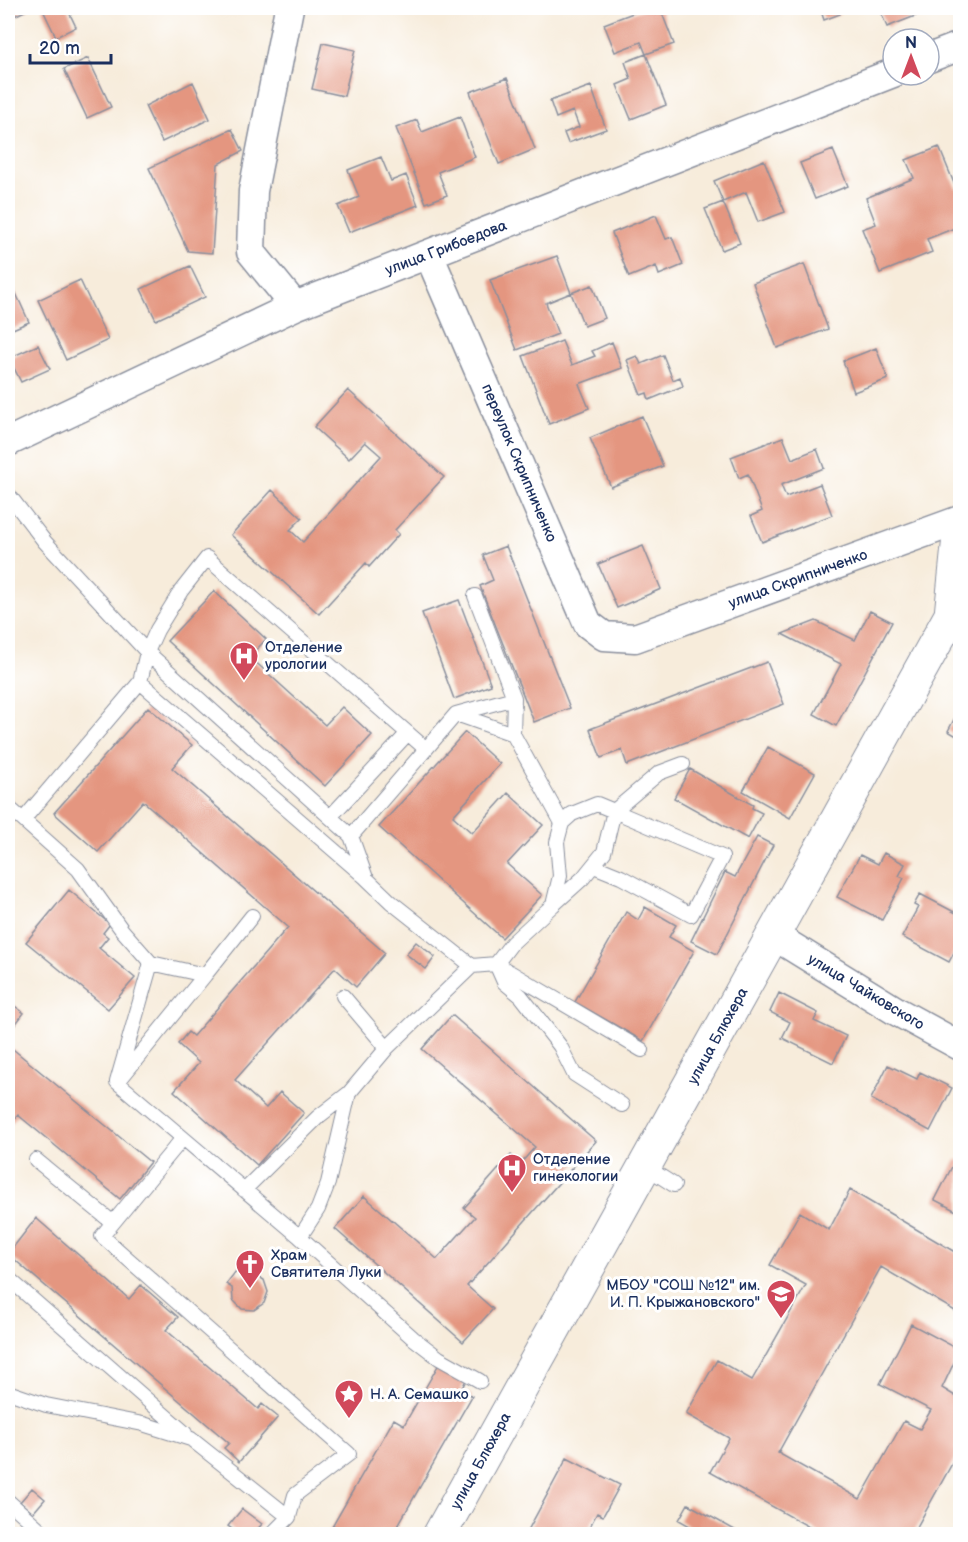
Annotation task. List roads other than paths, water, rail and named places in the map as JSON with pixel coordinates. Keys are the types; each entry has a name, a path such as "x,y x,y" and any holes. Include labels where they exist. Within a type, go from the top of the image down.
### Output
{"street":[{"path":"289,8 253,191 251,252 295,306"},
{"path":"941,53 960,46"},
{"name":"улица Грибоедова","path":"8,442 295,306 881,78"},
{"name":"переулок Скрипниченко","path":"429,255 588,624 604,636 635,638"},
{"name":"улица Скрипниченко","path":"635,638 960,520"},
{"name":"улица Блюхера","path":"440,1534 773,935 956,618 960,527"},
{"name":"улица Чайковского","path":"773,935 896,1011 960,1046"}],"lane":[{"path":"8,494 45,543 147,652 351,836 366,878"},
{"path":"23,820 140,682 147,652 181,591 207,558 426,749"},
{"path":"475,596 514,698 513,734 562,823"},
{"path":"140,682 391,902 472,966"},
{"path":"351,836 456,714 514,698"},
{"path":"456,714 513,734"},
{"path":"331,816 408,733"},
{"path":"496,964 512,943 594,866 604,852 614,811 659,773 683,764"},
{"path":"553,905 560,876 557,842 562,823 572,814 597,804 722,857 691,915 621,877 594,866"},
{"path":"8,807 78,869 122,930 151,963 205,975"},
{"path":"117,1082 252,916"},
{"path":"117,1082 151,963"},
{"path":"496,964 504,982 521,996 560,1046 574,1074 622,1105"},
{"path":"244,1190 318,1117 349,1094 387,1048 472,966 496,964 642,1050"},
{"path":"343,996 387,1048"},
{"path":"117,1082 300,1237 413,1338 439,1358 480,1381"},
{"path":"300,1237 318,1209 328,1183 349,1094"},
{"path":"183,1138 102,1236 349,1454 295,1495 289,1517 272,1534"},
{"path":"36,1160 112,1222"},
{"path":"646,1167 674,1185"},
{"path":"8,1278 191,1439 289,1517"},
{"path":"8,1392 46,1405 143,1424 191,1439"},
{"path":"8,1502 45,1534"}],"place":[{"name":"Отделение урологии","path":"244,682"},
{"name":"Отделение гинекологии","path":"512,1194"},
{"name":"Храм Святителя Луки","path":"250,1290"},
{"name":"МБОУ \"СОШ №12\" им. И. П. Крыжановского\"","path":"781,1320"},
{"name":"Н. А. Семашко","path":"349,1420"}]}
